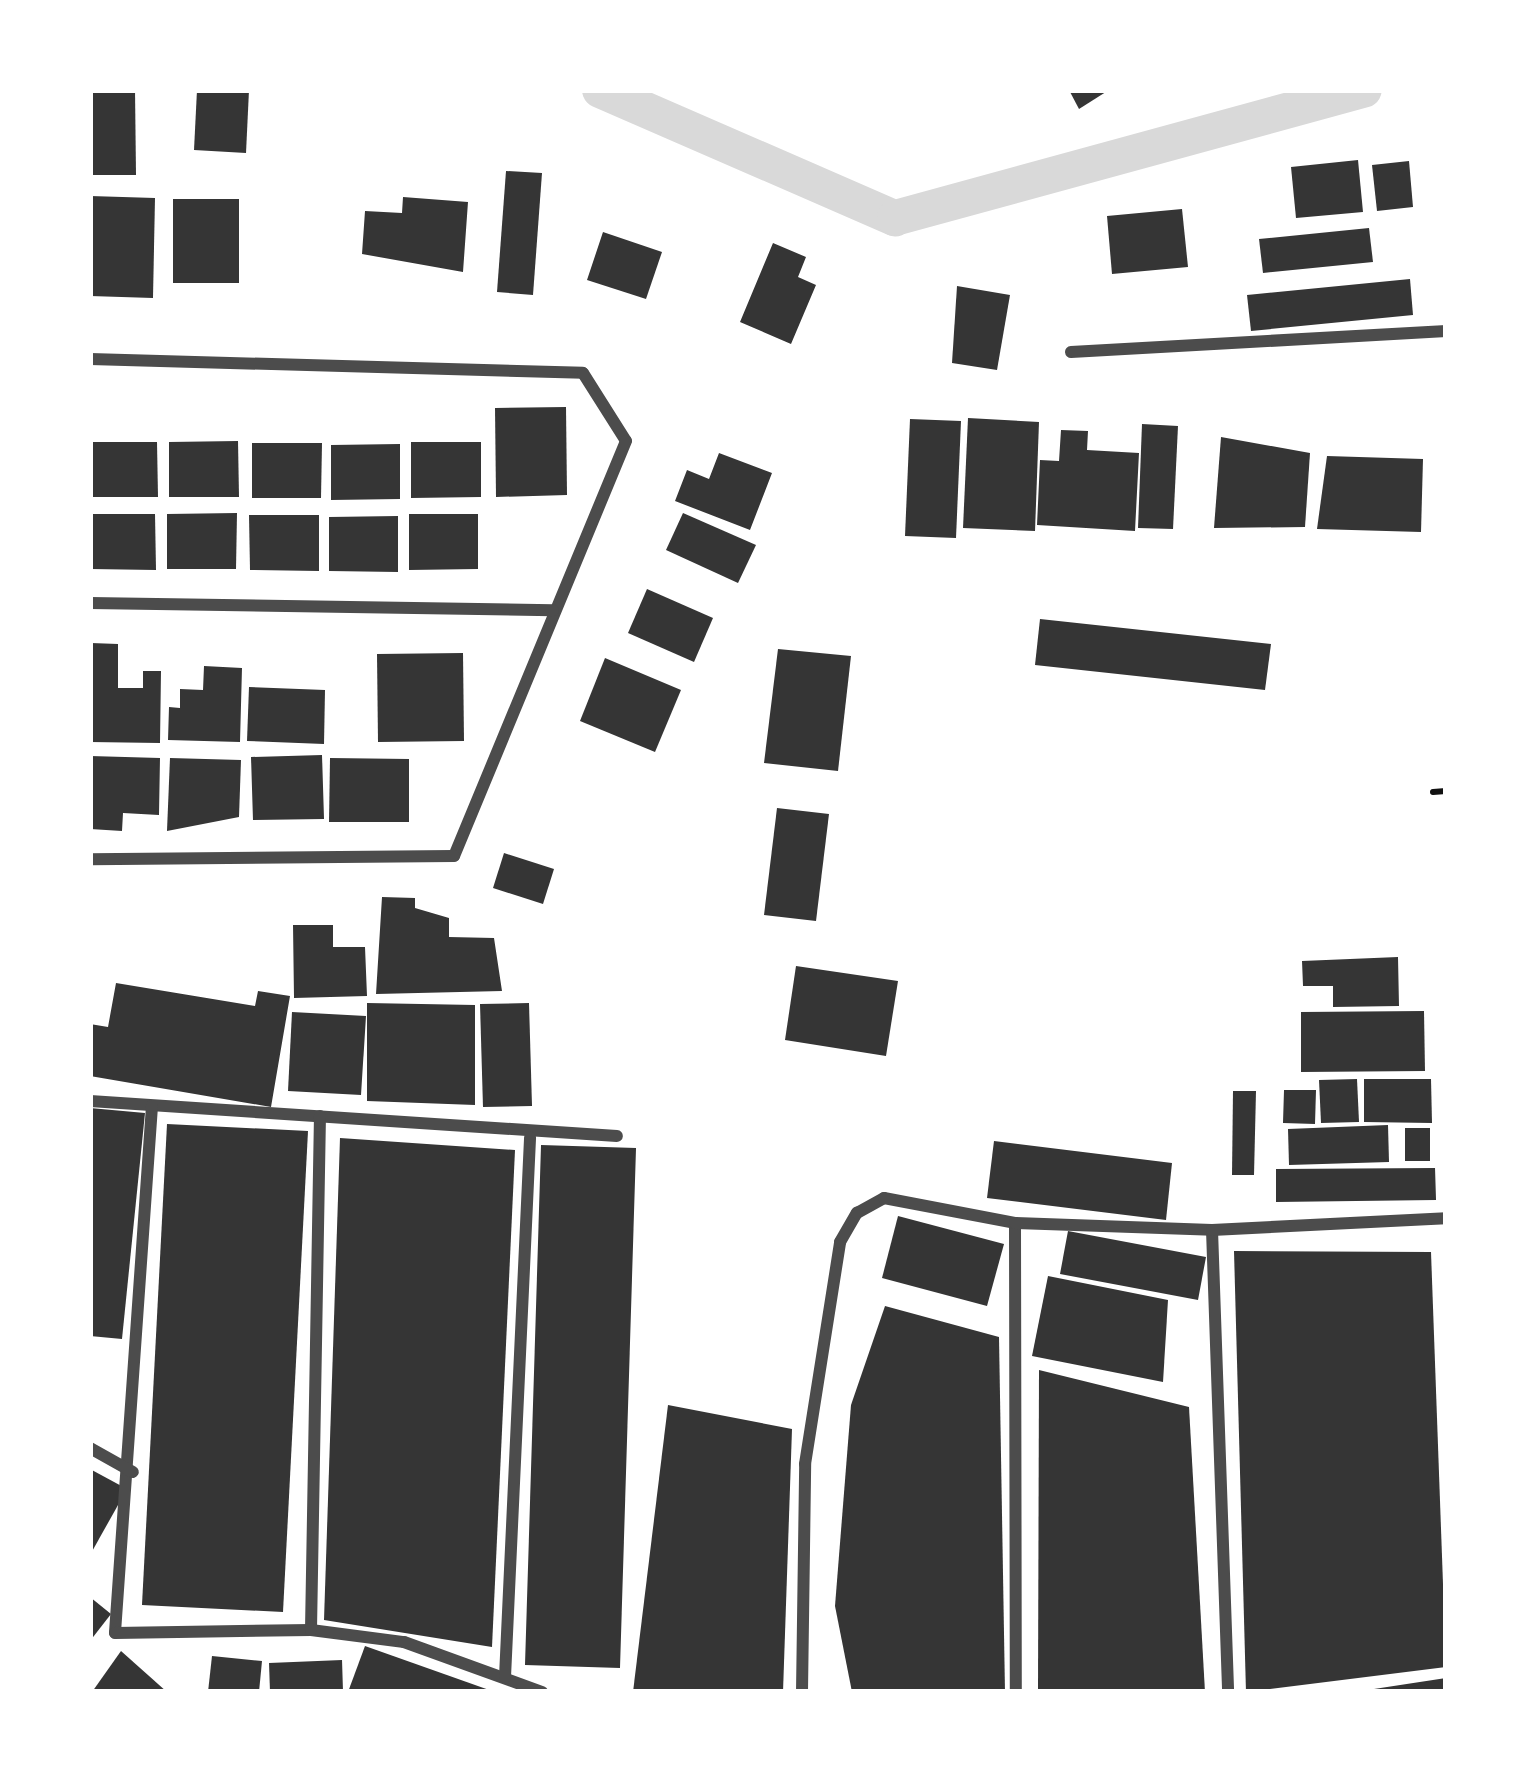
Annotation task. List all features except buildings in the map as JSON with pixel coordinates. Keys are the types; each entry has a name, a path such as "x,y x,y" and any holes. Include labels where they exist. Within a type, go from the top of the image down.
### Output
{"street":[{"path":"1071,352 1446,331"},
{"path":"90,359 584,373 626,441 454,856 90,860"},
{"path":"90,603 554,610"},
{"path":"90,1101 320,1116 530,1138 617,1136"},
{"path":"152,1106 133,1472 115,1634 310,1630 404,1642 542,1692"},
{"path":"310,1630 320,1116"},
{"path":"505,1677 530,1138"},
{"path":"802,1692 806,1464 841,1242 857,1213 884,1198 1015,1223 1212,1230 1446,1218"},
{"path":"1015,1223 1016,1692"},
{"path":"1212,1230 1228,1692"},
{"path":"90,1448 133,1472"}],"path":[{"path":"1433,792 1446,791"}],"waterway":[{"path":"600,90 895,218 1364,90"}]}
